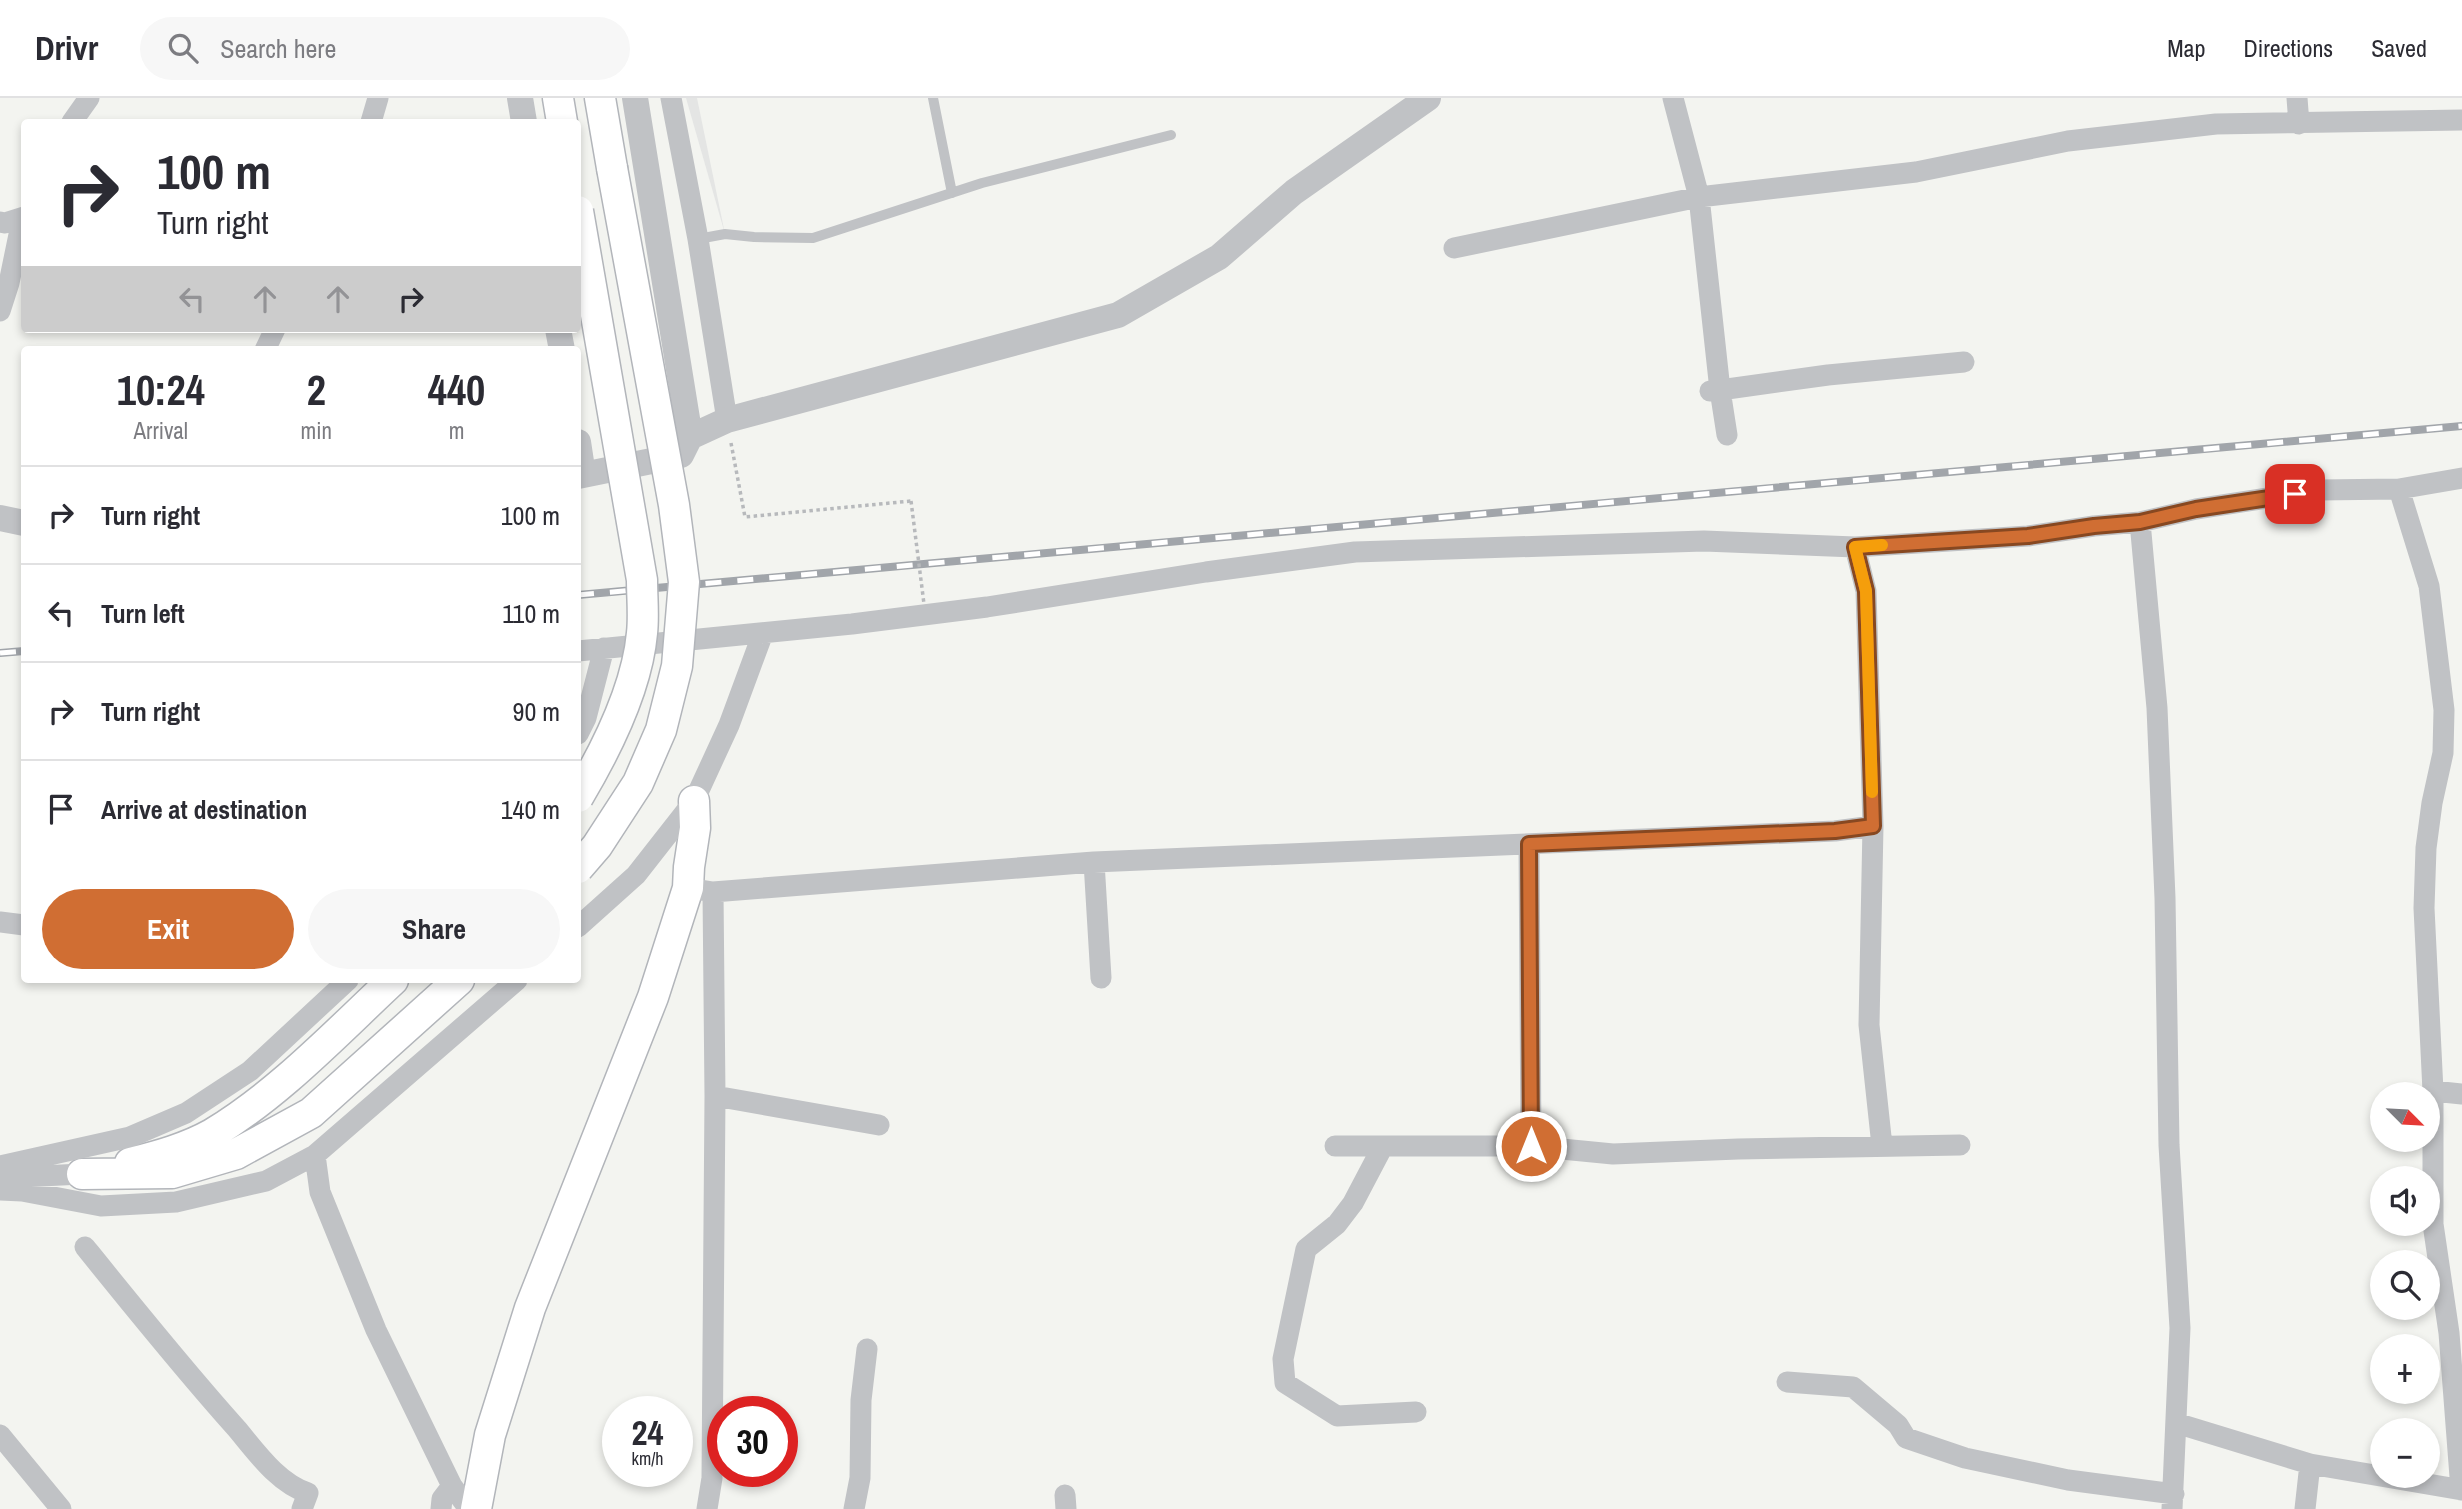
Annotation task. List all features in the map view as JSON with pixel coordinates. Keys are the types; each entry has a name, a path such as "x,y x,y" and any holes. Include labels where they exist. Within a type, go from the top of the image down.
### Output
{"main road":[{"path":"558,98 562,119"},
{"path":"581,865 597,846 638,783 661,730 677,666 684,582 674,505 600,98"},
{"path":"581,228 642,580 642,634 630,689 603,755 581,792"},
{"path":"477,1509 490,1435 530,1308 653,997 701,890 689,867 695,828 694,801"},
{"path":"82,1174 163,1155 211,1134 288,1077 390,983"},
{"path":"82,1174 172,1173 236,1154 311,1113 456,983"}],"street":[{"path":"74,119 89,98"},
{"path":"372,119 378,98"},
{"path":"520,98 524,119"},
{"path":"581,475 681,455 690,437 635,98"},
{"path":"671,98 698,239 727,420"},
{"path":"690,437 727,420 1118,315 1219,257 1294,192 1429,98"},
{"path":"1673,98 1699,197 1715,391 1727,435"},
{"path":"2297,98 2299,124"},
{"path":"1454,248 1699,197 1916,172 2068,141 2216,124 2462,120"},
{"path":"0,222 21,219"},
{"path":"0,312 21,227"},
{"path":"1715,391 1828,375 1964,362"},
{"path":"581,651 987,607 1206,572 1356,552 1704,541 1855,547 2028,536 2140,522 2196,509 2319,490 2399,489 2462,478"},
{"path":"2399,489 2429,586 2444,710 2453,752 2432,803 2426,848 2424,908 2433,1082"},
{"path":"0,518 21,522"},
{"path":"1787,1382 1853,1387 1898,1425 1906,1438 1965,1458 2173,1502 2180,1328 2169,1145 2165,898 2157,708 2140,522"},
{"path":"1855,547 1866,591 1873,826 1869,1026 1882,1146"},
{"path":"581,924 636,875 694,801 729,725 763,633"},
{"path":"581,728 604,648"},
{"path":"707,1509 712,1478 715,1096 701,890 1094,862 1835,831 1873,826"},
{"path":"1529,844 1531,1146"},
{"path":"1094,862 1101,978"},
{"path":"0,922 21,925"},
{"path":"0,1166 130,1138 186,1112 250,1070 345,983"},
{"path":"0,1190 22,1191 101,1206 176,1202 266,1181 315,1155 514,983"},
{"path":"2440,1092 2462,1094"},
{"path":"715,1096 879,1125"},
{"path":"1335,1146 1531,1146 1613,1154 1960,1145"},
{"path":"1383,1146 1353,1203 1337,1224 1306,1249 1283,1359 1285,1383 1337,1416 1416,1412"},
{"path":"2176,1423 2310,1464 2461,1490 2456,1333 2433,1224 2433,1152"},
{"path":"315,1155 320,1192 376,1330 452,1486 469,1509"},
{"path":"0,1178 82,1174"},
{"path":"85,1247 191,1378 263,1459 293,1488 308,1493 302,1509"},
{"path":"854,1509 860,1478 860,1400 867,1349"},
{"path":"0,1435 61,1509"},
{"path":"2305,1509 2310,1464"},
{"path":"441,1509 442,1499 452,1486"}],"lane":[{"path":"933,98 952,193"},
{"path":"698,239 725,234 813,238 982,183 1171,135"}],"path":[{"path":"727,420 745,517 911,501 924,604"}],"shaded area":[{"path":"686,98 697,98 725,234"}],"railway":[{"path":"581,595 2462,426"},
{"path":"0,653 21,651"}],"slow traffic":[{"path":"1872,792 1866,591 1855,547 1882,545"}],"route":[{"path":"1531,1146 1529,844 1835,831 1873,826 1866,591 1855,547 2028,536 2140,522 2196,509 2295,494"}]}
